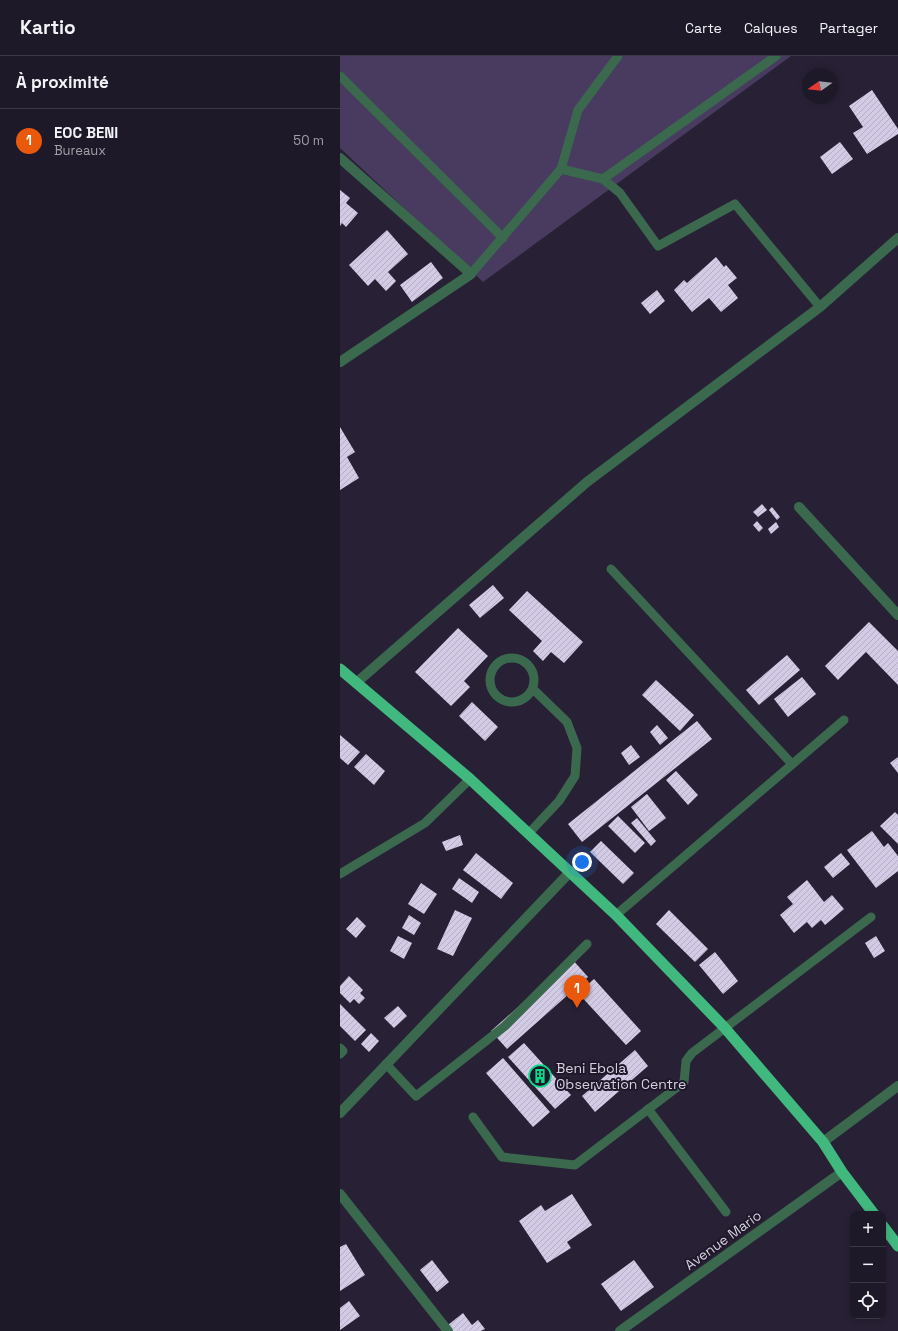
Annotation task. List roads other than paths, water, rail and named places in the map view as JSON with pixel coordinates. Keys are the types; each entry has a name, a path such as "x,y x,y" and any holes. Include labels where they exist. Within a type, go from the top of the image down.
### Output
{"highway":[{"path":"340,669 470,779 571,871 616,915 724,1027 823,1142 842,1172 872,1211"},
{"path":"886,1230 898,1246"}],"street":[{"path":"340,158 471,274 340,362"},
{"path":"356,683 587,482 820,307 898,238"},
{"path":"799,508 898,615"},
{"path":"340,1113 571,871"},
{"path":"823,1142 898,1086"},
{"name":"Avenue Mario","path":"620,1331 842,1172"},
{"path":"340,1194 448,1331"}],"lane":[{"path":"471,274 561,169 578,110 618,56"},
{"path":"604,179 776,56"},
{"path":"340,76 503,238"},
{"path":"561,169 604,179 620,193 658,246 735,204 820,307"},
{"path":"611,569 792,764"},
{"path":"529,833 559,801 575,776 577,748 567,722 533,689 533,673 524,660 508,657 494,665 488,680 494,694 507,702 523,700 533,689"},
{"path":"616,915 844,720"},
{"path":"340,874 425,824 470,779"},
{"path":"473,1117 502,1157 575,1165 684,1082 686,1061 724,1027 871,917"},
{"path":"386,1064 416,1096 505,1026 587,944"},
{"path":"340,1048 343,1051 340,1054"},
{"path":"648,1110 726,1212"}],"place":[{"name":"EOC BENI","path":"577,1008"},
{"name":"Beni Ebola Observation Centre","path":"540,1076"}]}
